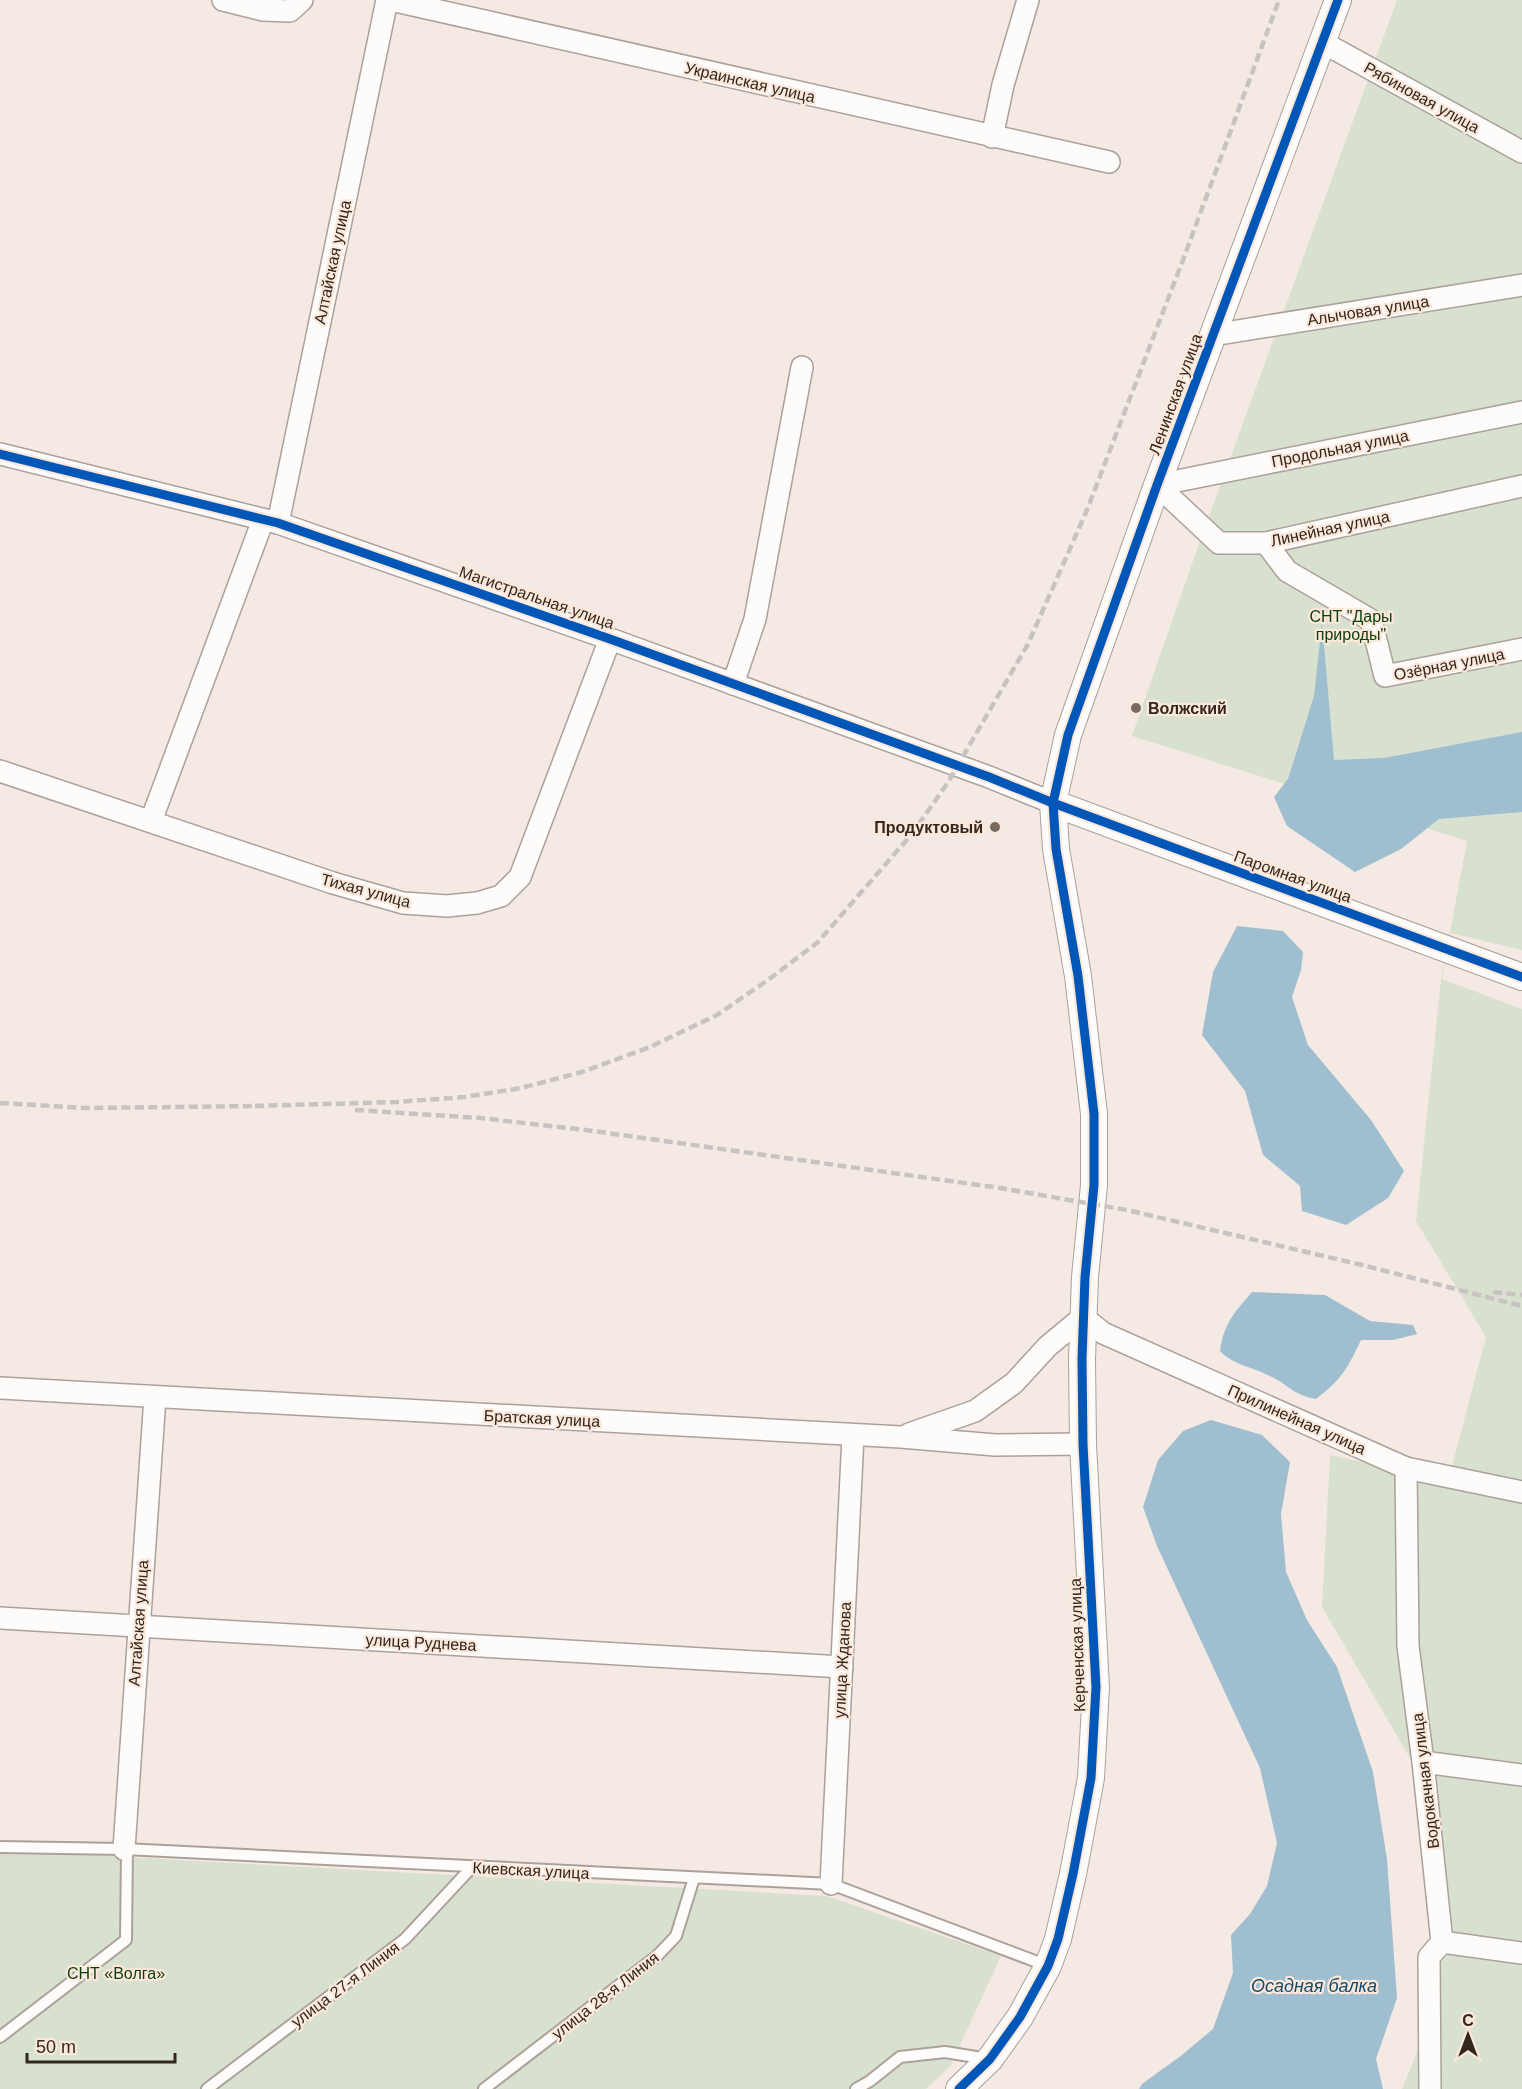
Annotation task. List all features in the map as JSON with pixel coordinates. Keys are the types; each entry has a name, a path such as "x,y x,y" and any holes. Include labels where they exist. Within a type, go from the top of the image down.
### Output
{"street":[{"path":"224,0 263,10 290,11 302,0"},
{"name":"Украинская улица","path":"389,0 1109,162"},
{"name":"Алтайская улица","path":"151,821 271,522 389,0"},
{"path":"992,137 1003,85 1028,0"},
{"name":"Ленинская улица","path":"1085,1277 1094,1185 1094,1114 1078,976 1056,849 1053,803 1068,735 1157,485 1338,0"},
{"name":"Рябиновая улица","path":"1322,42 1522,152"},
{"name":"Алычовая улица","path":"1213,335 1522,285"},
{"path":"733,684 755,619 801,367"},
{"name":"Продольная улица","path":"1157,485 1522,412"},
{"name":"Магистральная улица","path":"0,454 271,522 610,639 978,773 1053,803"},
{"name":"Линейная улица","path":"1157,485 1219,543 1266,543 1522,486"},
{"name":"Озёрная улица","path":"1266,543 1287,571 1371,620 1385,676 1522,649"},
{"name":"Тихая улица","path":"0,771 333,883 403,903 447,906 477,903 501,896 520,877 610,639"},
{"name":"Паромная улица","path":"1053,803 1522,977"},
{"name":"Керченская улица","path":"961,2088 990,2059 1020,2017 1048,1966 1058,1939 1091,1778 1096,1687 1083,1444 1085,1277"},
{"path":"901,1437 975,1411 1014,1383 1048,1346 1083,1317"},
{"name":"Прилинейная улица","path":"1083,1317 1103,1333 1406,1468 1522,1492"},
{"name":"Братская улица","path":"0,1388 901,1437 995,1445 1083,1444"},
{"name":"Алтайская улица","path":"125,1849 154,1397"},
{"name":"улица Жданова","path":"831,1884 853,1436"},
{"name":"Водокачная улица","path":"1406,1468 1408,1646 1442,1942"},
{"name":"улица Руднева","path":"0,1618 842,1667"},
{"path":"1423,1762 1522,1775"},
{"path":"1430,2089 1429,1957 1442,1942 1522,1953"}],"lane":[{"name":"Киевская улица","path":"0,1847 125,1849 831,1884 1048,1966"},
{"path":"0,2037 126,1940 125,1849"},
{"name":"улица 27-я Линия","path":"207,2089 405,1939 472,1867"},
{"name":"улица 28-я Линия","path":"484,2089 657,1956 676,1936 694,1878"},
{"path":"856,2089 900,2057 945,2052 990,2059"}],"green space":[{"name":"СНТ \"Дары природы\"","path":"1397,0 1522,0 1522,950 1451,933 1442,979 1522,1009 1522,2089 1402,2089 1420,2045 1434,1940 1414,1765 1322,1607 1330,1455 1448,1481 1486,1337 1416,1221 1441,980 1467,841 1132,736 1194,558"},
{"name":"СНТ «Волга»","path":"0,1850 827,1896 1001,1956 950,2067 926,2089 0,2089"}],"water":[{"path":"1322,622 1334,760 1384,758 1522,732 1522,812 1439,819 1401,849 1355,872 1287,826 1274,797 1288,779 1314,696"},
{"path":"1237,926 1283,931 1303,952 1301,970 1292,997 1308,1045 1371,1120 1404,1171 1388,1198 1346,1225 1302,1211 1300,1186 1263,1155 1245,1091 1202,1035 1213,972"},
{"path":"1252,1292 1325,1295 1370,1321 1413,1325 1417,1334 1393,1340 1361,1340 1338,1379 1316,1399 1308,1397 1270,1376 1231,1360 1220,1351 1224,1333 1231,1319"},
{"name":"Осадная балка","path":"1211,1420 1262,1435 1290,1462 1281,1514 1286,1572 1307,1620 1337,1667 1373,1772 1387,1859 1397,1998 1376,2059 1383,2089 1139,2089 1142,2084 1213,2029 1233,1973 1231,1935 1250,1914 1267,1886 1277,1843 1260,1768 1157,1546 1143,1507 1158,1460 1183,1431"}],"railway":[{"path":"255,1106 397,1102 465,1097 521,1088 582,1072 650,1047 717,1015 818,942 911,835 947,784 1028,644 1087,510 1279,0"},
{"path":"0,1103 86,1108 262,1106"},
{"path":"355,1110 480,1118 586,1130 1000,1188 1127,1210 1362,1265 1522,1306"},
{"path":"1493,1292 1522,1295"}],"cycle path":[{"path":"959,2089 990,2059 1020,2017 1048,1966 1058,1939 1073,1874 1091,1778 1096,1687 1083,1444 1082,1359 1085,1277 1094,1185 1094,1114 1078,976 1056,849 1053,803 1068,735 1157,485 1338,0"},
{"path":"0,454 278,523 610,639 989,777 1053,803 1522,977"}],"place":[{"name":"Волжский","path":"1136,708"},
{"name":"Продуктовый","path":"995,827"}]}
